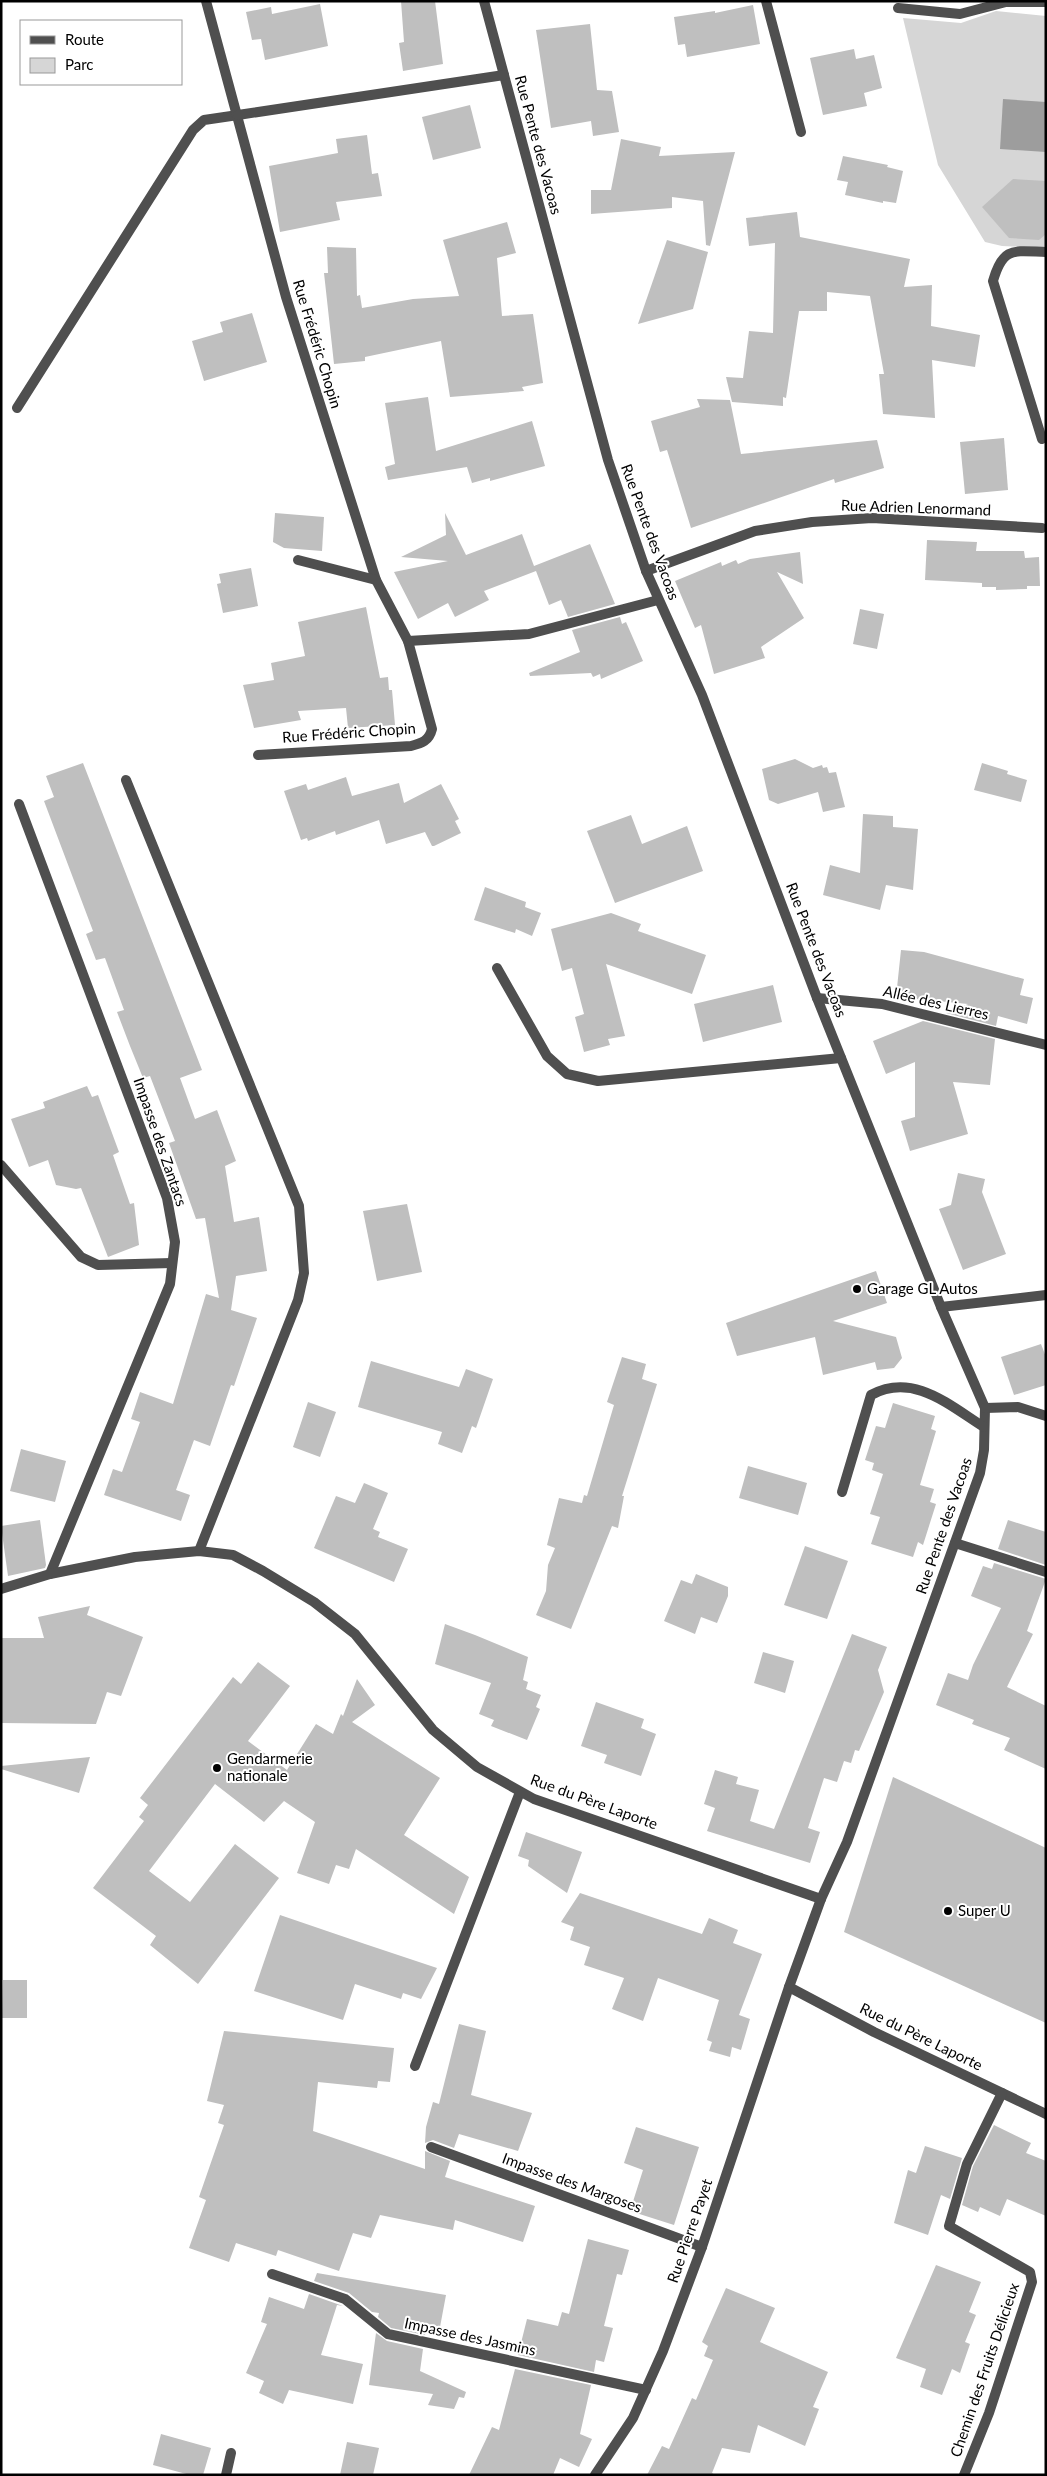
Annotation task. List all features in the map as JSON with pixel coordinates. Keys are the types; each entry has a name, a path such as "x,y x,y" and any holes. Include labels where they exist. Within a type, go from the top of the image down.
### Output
{"street":[{"name":"Rue Frédéric Chopin","path":"206,1 286,297 376,580 408,641 432,729 430,736 422,744 411,746 258,754"},
{"name":"Rue Pente des Vacoas","path":"484,1 608,460 646,571 702,695 817,998 940,1307 985,1408 984,1450 980,1473 847,1842 821,1898"},
{"path":"766,1 801,132"},
{"path":"898,8 960,14 1006,2 1046,2"},
{"path":"17,408 193,130 204,120 504,75"},
{"path":"1042,439 993,281 1002,257 1013,250 1046,252"},
{"name":"Rue Adrien Lenormand","path":"646,571 756,531 812,522 872,518 1042,528"},
{"path":"298,560 376,580"},
{"path":"408,641 529,634 658,600"},
{"path":"126,780 299,1206 303,1242 304,1273 298,1300 199,1551"},
{"name":"Impasse des Zantacs","path":"19,804 167,1198 175,1242 170,1284 50,1574"},
{"path":"497,968 547,1056 567,1074 598,1081 841,1058"},
{"name":"Allée des Lierres","path":"817,998 882,1004 1046,1045"},
{"path":"1,1165 82,1257 89,1262 98,1266 172,1263"},
{"path":"940,1307 1046,1296"},
{"path":"842,1492 871,1394 880,1390 901,1386 920,1389 984,1426"},
{"path":"985,1408 1018,1407 1046,1416"},
{"path":"955,1543 1046,1572"},
{"name":"Rue du Père Laporte","path":"1,1589 50,1574 135,1557 199,1551 233,1555 314,1602 355,1634 433,1730 477,1767 534,1799 821,1898"},
{"path":"415,2066 520,1792"},
{"path":"789,1987 821,1898"},
{"name":"Rue du Père Laporte","path":"789,1987 874,2032 1046,2114"},
{"name":"Rue Pierre Payet","path":"595,2475 633,2418 646,2390 702,2247 789,1987"},
{"name":"Chemin des Fruits Délicieux","path":"964,2475 989,2413 1032,2282 1030,2272 949,2226 967,2164 1002,2093"},
{"name":"Impasse des Margoses","path":"431,2147 702,2247"},
{"name":"Impasse des Jasmins","path":"272,2274 345,2299 388,2334 646,2390"},
{"path":"226,2475 232,2453"}],"green space":[{"path":"996,11 1046,16 1046,248 1002,246 985,242 938,165 903,18 961,23"}],"shaded area":[{"path":"1003,99 1046,102 1046,152 1000,149"}],"building":[{"path":"401,1 435,1 443,64 403,71 399,43 404,42"},
{"path":"320,4 328,46 265,60 261,39 252,40 246,12 271,7 272,14"},
{"path":"753,5 760,44 687,57 685,44 678,45 674,17 715,11 715,13"},
{"path":"590,24 597,90 612,91 619,132 593,136 591,121 551,128 536,30"},
{"path":"854,49 856,59 874,55 882,88 864,93 867,106 823,115 810,58"},
{"path":"470,105 481,148 433,160 422,117"},
{"path":"367,135 372,174 378,173 382,196 336,202 340,220 280,232 269,166 338,153 336,139"},
{"path":"621,139 661,147 659,156 735,152 710,246 706,245 703,201 672,197 672,208 591,214 591,190 611,190"},
{"path":"843,156 888,165 887,167 903,171 896,203 883,201 883,203 845,195 848,182 837,180"},
{"path":"1013,179 1046,181 1046,234 1039,240 1009,238 982,207"},
{"path":"797,212 800,237 910,259 904,287 932,285 931,326 980,335 975,367 932,360 935,418 883,414 879,374 884,374 870,296 827,292 827,311 799,311 786,398 783,397 783,406 732,402 726,377 743,378 749,331 773,333 775,243 749,246 746,218"},
{"path":"507,222 516,253 497,258 502,316 533,314 543,383 522,387 524,391 450,397 441,341 365,357 365,361 334,364 324,273 328,273 327,247 356,248 357,296 360,295 362,308 413,299 459,296 443,240"},
{"path":"667,240 708,252 693,309 638,324"},
{"path":"252,313 267,362 204,381 192,341 223,332 220,322"},
{"path":"428,397 436,451 532,421 545,466 490,481 490,478 472,483 467,467 388,480 385,467 395,464 385,403"},
{"path":"697,399 730,400 741,454 877,440 884,468 835,483 834,479 691,528 667,450 660,452 651,421 700,407"},
{"path":"1004,438 1008,490 965,494 960,442"},
{"path":"275,513 324,517 322,551 284,548 273,542"},
{"path":"445,513 466,555 522,534 534,566 590,544 615,604 568,617 561,600 549,605 536,571 484,591 489,600 455,617 448,603 418,619 394,572 448,561 401,557 446,535"},
{"path":"927,540 977,542 976,551 1024,551 1025,558 1039,557 1040,586 1027,586 1027,589 996,590 996,587 982,587 982,583 925,580"},
{"path":"800,552 803,584 777,572 804,618 761,647 765,658 714,674 701,625 695,628 675,581 721,562 722,566 736,560 738,564 750,559"},
{"path":"251,568 258,606 223,613 217,584 221,583 219,574"},
{"path":"366,607 380,678 388,677 389,690 392,690 395,725 348,728 346,708 298,711 301,720 254,728 243,685 274,680 271,663 305,656 298,622"},
{"path":"860,609 884,614 877,649 853,644"},
{"path":"620,617 622,624 626,622 643,661 601,679 600,674 593,677 591,673 530,676 529,673 580,652 572,630"},
{"path":"795,759 813,768 822,765 823,768 827,767 829,773 836,772 845,807 823,812 818,792 778,804 769,800 762,769"},
{"path":"83,763 202,1070 180,1078 195,1119 217,1110 236,1161 225,1166 234,1222 259,1217 267,1271 236,1276 231,1310 257,1318 234,1386 231,1385 210,1446 194,1440 176,1490 190,1495 181,1521 104,1495 113,1469 122,1472 140,1422 131,1419 140,1392 173,1404 206,1294 219,1298 205,1218 196,1219 169,1143 175,1141 150,1076 143,1078 117,1012 124,1010 105,958 96,960 86,934 93,931 44,801 54,797 46,776"},
{"path":"982,763 1008,771 1007,774 1027,780 1021,802 974,790"},
{"path":"346,777 352,796 399,783 404,803 441,784 459,819 455,821 461,833 434,846 432,846 425,832 386,844 379,820 336,835 335,831 308,841 307,838 301,840 284,791 306,784 308,790"},
{"path":"863,814 893,816 893,827 918,829 913,890 886,885 880,910 823,895 830,865 860,873"},
{"path":"631,815 642,844 687,826 703,871 615,903 587,831"},
{"path":"485,887 526,902 525,907 541,913 532,936 516,929 515,933 474,920"},
{"path":"611,913 641,924 638,931 706,955 692,994 606,964 625,1036 608,1039 610,1045 584,1052 575,1017 584,1014 572,968 562,971 551,929"},
{"path":"901,950 924,952 1024,979 1020,995 1033,998 1027,1024 998,1016 996,1026 946,1013 968,1004 896,997"},
{"path":"773,985 782,1022 703,1042 694,1004"},
{"path":"923,1021 995,1039 990,1085 953,1082 968,1134 910,1151 901,1121 915,1117 915,1062 886,1074 873,1041"},
{"path":"87,1086 92,1097 98,1095 119,1152 113,1155 130,1204 134,1203 139,1245 108,1257 81,1188 76,1189 56,1185 48,1160 29,1167 11,1119 45,1108 43,1102"},
{"path":"958,1173 985,1179 982,1192 1006,1254 963,1270 939,1209 951,1205"},
{"path":"407,1204 422,1272 377,1281 363,1211"},
{"path":"876,1271 887,1303 833,1321 896,1337 902,1358 894,1368 877,1370 875,1362 823,1375 815,1337 737,1356 726,1323"},
{"path":"1041,1344 1046,1357 1046,1385 1014,1395 1001,1357"},
{"path":"622,1357 646,1364 642,1379 657,1384 622,1496 624,1496 618,1528 612,1526 571,1629 536,1615 546,1591 548,1565 555,1548 547,1545 559,1498 582,1503 584,1495 587,1496 614,1405 607,1402"},
{"path":"371,1361 459,1387 466,1369 493,1379 476,1428 472,1426 462,1453 438,1444 442,1432 358,1407"},
{"path":"308,1402 336,1412 320,1457 293,1447"},
{"path":"893,1403 935,1416 931,1429 936,1431 920,1485 934,1489 930,1502 936,1504 923,1545 918,1542 913,1557 871,1544 880,1517 870,1514 883,1474 872,1470 874,1463 865,1460 876,1426 885,1428"},
{"path":"21,1449 66,1461 55,1502 10,1491"},
{"path":"748,1466 807,1483 798,1515 739,1498"},
{"path":"364,1483 388,1493 373,1529 380,1532 378,1537 408,1549 394,1582 314,1548 336,1496 355,1503"},
{"path":"40,1520 45,1568 8,1576 1,1526"},
{"path":"1008,1520 1046,1532 1046,1565 998,1549"},
{"path":"805,1546 848,1561 827,1619 784,1605"},
{"path":"994,1563 1046,1579 1027,1631 1033,1634 1007,1687 1046,1706 1046,1769 1004,1750 1010,1738 972,1724 974,1720 936,1705 948,1673 968,1680 973,1665 1001,1608 971,1596 983,1566 992,1569"},
{"path":"696,1574 728,1587 728,1596 717,1623 701,1617 695,1634 664,1621 681,1580 692,1584"},
{"path":"90,1606 87,1615 143,1637 121,1696 107,1692 96,1724 1,1723 1,1638 44,1638 38,1617"},
{"path":"445,1624 528,1657 523,1680 528,1682 526,1689 541,1695 536,1707 540,1709 527,1740 491,1726 494,1720 479,1714 491,1683 435,1664"},
{"path":"852,1634 887,1647 878,1670 884,1692 859,1751 855,1750 851,1763 844,1761 837,1782 824,1778 808,1828 820,1832 810,1863 707,1831 715,1808 704,1804 715,1770 738,1777 736,1784 759,1790 750,1821 774,1829"},
{"path":"763,1652 794,1661 785,1693 754,1683"},
{"path":"258,1662 290,1686 248,1741 287,1770 316,1724 333,1734 341,1714 343,1716 357,1679 375,1705 352,1722 440,1778 404,1835 469,1877 454,1914 356,1849 349,1869 336,1865 329,1884 297,1873 315,1822 284,1801 264,1822 215,1784 149,1871 190,1902 235,1844 279,1878 198,1984 150,1945 156,1936 93,1888 144,1821 139,1817 148,1805 140,1798 233,1677 241,1684"},
{"path":"596,1702 644,1719 641,1728 656,1734 641,1776 604,1763 607,1755 581,1746"},
{"path":"90,1757 79,1793 1,1769 1,1766"},
{"name":"Super U","path":"893,1777 1046,1848 1046,2023 844,1932"},
{"path":"526,1832 582,1852 567,1893 528,1866 529,1860 518,1856"},
{"path":"580,1893 702,1934 709,1918 738,1930 733,1943 762,1954 739,2015 750,2019 741,2050 732,2047 730,2057 709,2051 712,2042 707,2040 719,2000 658,1978 643,2021 612,2009 624,1978 584,1965 590,1947 570,1940 574,1927 561,1922"},
{"path":"280,1915 437,1968 421,1999 403,1993 401,1999 355,1984 343,2020 254,1991"},
{"path":"3,1980 27,1980 27,2018 2,2018"},
{"path":"459,2024 486,2031 471,2095 532,2113 518,2151 459,2134 454,2148 433,2140 425,2143 426,2127 433,2102 439,2104"},
{"path":"224,2031 394,2048 390,2082 378,2081 377,2088 318,2082 313,2131 425,2169 425,2151 450,2161 445,2177 535,2206 523,2242 455,2220 453,2230 380,2215 371,2238 353,2233 339,2271 278,2250 276,2256 236,2243 229,2262 189,2248 206,2200 199,2197 224,2125 218,2123 224,2105 207,2101"},
{"path":"994,2125 1031,2143 1026,2153 1046,2161 1046,2216 1007,2199 1000,2216 980,2207 978,2212 962,2205 973,2166"},
{"path":"636,2127 699,2147 674,2225 630,2211 643,2170 624,2163"},
{"path":"925,2146 962,2158 950,2199 941,2195 928,2235 894,2223 908,2170 916,2173"},
{"path":"588,2239 629,2250 622,2275 617,2274 604,2326 613,2328 604,2362 596,2360 594,2372 518,2355 527,2319 558,2326 562,2312 569,2314"},
{"path":"936,2265 981,2282 969,2312 976,2315 965,2342 970,2344 960,2373 952,2369 942,2395 920,2387 926,2369 896,2358"},
{"path":"317,2273 446,2295 440,2327 427,2324 425,2335 391,2328 378,2317 379,2313 372,2312 349,2293 314,2281"},
{"path":"726,2288 775,2308 760,2342 828,2372 813,2407 819,2409 805,2446 758,2425 750,2453 722,2448 712,2473 715,2475 647,2475 662,2446 669,2449 692,2398 696,2400 713,2360 704,2356 708,2346 702,2342"},
{"path":"309,2294 343,2306 337,2305 321,2355 363,2364 353,2404 289,2390 283,2404 259,2393 264,2381 246,2373 267,2324 261,2322 269,2297 304,2309"},
{"path":"376,2333 387,2341 423,2349 420,2371 466,2392 464,2398 459,2397 454,2409 428,2405 433,2394 369,2385"},
{"path":"515,2369 591,2385 580,2434 592,2439 579,2467 560,2458 553,2475 469,2475 492,2427 499,2430"},
{"path":"161,2434 211,2448 203,2475 190,2475 153,2465"},
{"path":"347,2442 379,2448 373,2475 340,2475"}],"place":[{"name":"Garage GL Autos","path":"857,1289"},
{"name":"Gendarmerie nationale","path":"217,1768"},
{"name":"Super U","path":"948,1911"}]}
